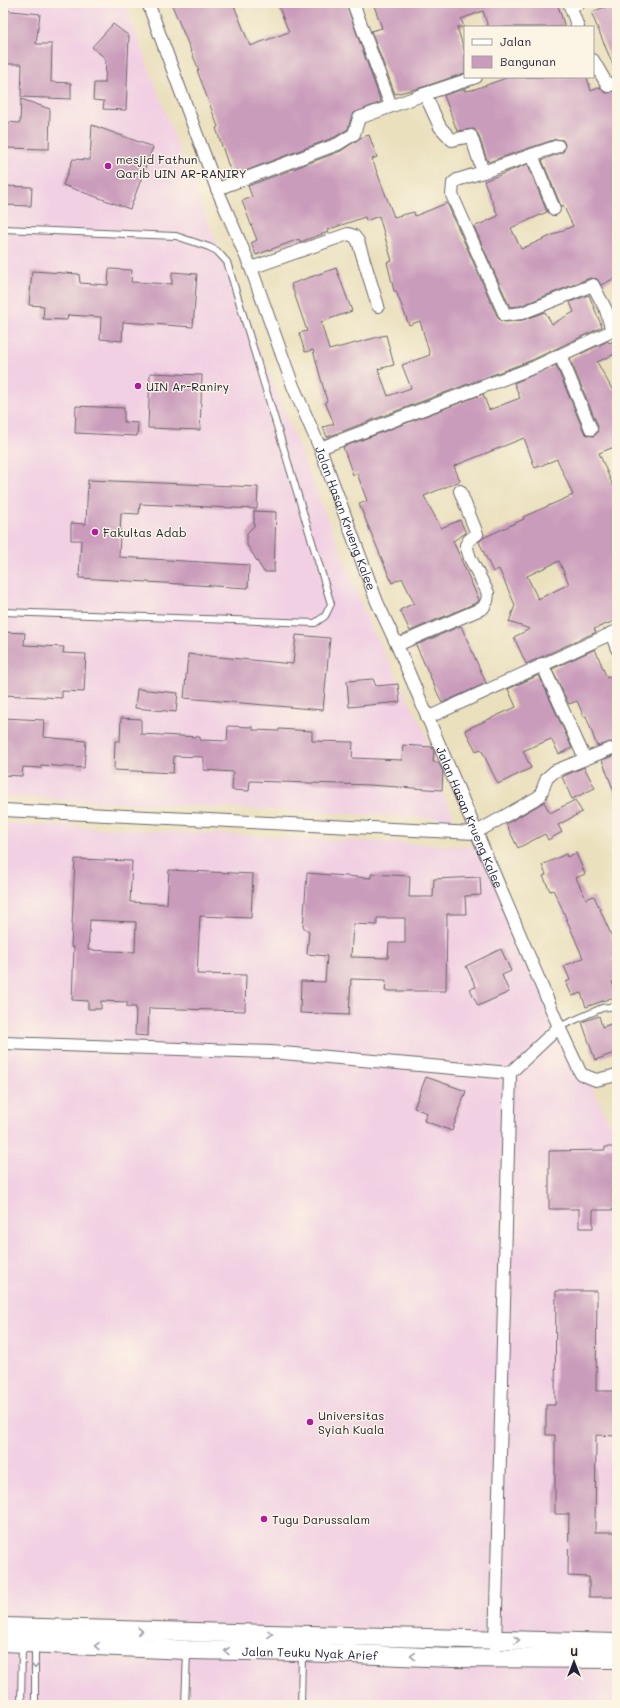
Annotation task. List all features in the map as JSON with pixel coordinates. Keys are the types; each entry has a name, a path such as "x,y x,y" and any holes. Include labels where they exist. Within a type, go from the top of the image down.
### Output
{"main road":[{"name":"Jalan Teuku Nyak Arief","path":"3,1627 28,1635 188,1641 302,1643 495,1639 617,1643"},
{"name":"Jalan Teuku Nyak Arief","path":"3,1642 28,1635"},
{"name":"Jalan Teuku Nyak Arief","path":"302,1643 495,1659 617,1659"}],"street":[{"name":"Jalan Hasan Krueng Kalee","path":"148,3 217,189 251,268 293,386 320,448 377,602 397,645 475,833 559,1027 582,1074 596,1080 617,1075"},
{"path":"353,3 391,106"},
{"path":"573,4 578,26"},
{"path":"594,62 608,86 617,82"},
{"path":"217,189 338,144 354,134 359,118 473,78"},
{"path":"425,94 440,127 452,140 470,136 483,172"},
{"path":"320,448 535,367 612,331 606,310 593,285 522,313 505,315 452,195 453,183 457,180 558,146"},
{"path":"532,155 554,209"},
{"path":"251,268 348,234 354,236 358,241 378,306"},
{"path":"560,355 591,428"},
{"path":"397,645 483,608 487,601 488,593 470,558 466,545 468,540 477,534 460,491"},
{"path":"427,718 614,632 617,649"},
{"path":"542,664 585,759"},
{"path":"3,810 475,833 540,796 547,778 555,771 610,749"},
{"path":"495,1659 510,1073 559,1027"},
{"path":"3,1043 271,1052 510,1073"}],"lane":[{"path":"3,229 176,236 209,247 222,257 226,262 331,604 325,616 315,623 3,612"},
{"path":"559,1027 602,1008 616,1006"},
{"path":"20,1705 28,1635"},
{"path":"28,1635 35,1705"},
{"path":"185,1705 188,1641"},
{"path":"301,1705 302,1643"}],"shaded area":[{"name":"UIN Ar-Raniry","path":"3,3 125,3 179,149 369,622 424,730 442,790 455,819 3,797"},
{"name":"Universitas Syiah Kuala","path":"3,823 478,847 617,1139 617,1705 3,1705"}],"building":[{"path":"171,3 233,3 250,46 289,32 277,3 346,3 381,102 354,113 348,129 335,137 232,176 216,128 218,127 197,70 199,70"},
{"path":"373,3 557,3 565,26 488,26 483,11 461,19 464,27 457,27 464,49 464,73 420,88 395,94 371,31 382,28"},
{"path":"617,3 617,75 591,12"},
{"path":"3,10 40,14 36,44 52,44 51,82 71,83 71,99 21,97 22,64 5,64 6,34 3,34"},
{"path":"113,24 129,36 126,110 103,109 104,101 93,100 94,83 105,83 106,59 92,47"},
{"path":"506,78 587,78 591,91 600,87 604,92 608,93 617,90 617,277 601,285 597,279 590,278 520,306 510,307 474,227 498,216 484,181 528,164 547,212 511,228 521,249 573,226 563,205 561,206 542,160 564,151 565,144 563,140 556,139 488,162 478,134 474,129 457,131 444,95 465,89 465,91"},
{"path":"21,99 50,109 49,149 3,148 3,122 20,123"},
{"name":"mesjid Fathun Qarib UIN AR-RANIRY","path":"92,125 153,147 130,209 63,185 73,159 90,160"},
{"path":"369,135 377,157 372,159 394,217 414,212 415,216 447,203 498,318 501,321 506,322 523,320 545,312 552,324 574,312 570,302 589,295 602,327 532,360 327,437 323,427 334,424 325,402 327,401 313,350 305,352 299,333 307,331 291,284 336,268 352,311 321,322 329,350 386,335 394,365 378,369 388,396 411,388 402,365 430,355 420,321 409,325 396,291 394,291 387,262 392,261 379,216 366,221 365,217 327,230 328,232 300,242 299,239 256,255 251,243 257,240 242,201 252,197 248,186 341,151 360,138"},
{"path":"3,186 32,187 31,206 3,205"},
{"path":"109,269 132,270 131,282 172,284 172,272 197,274 193,327 123,322 122,341 100,339 101,317 68,315 67,320 43,319 44,306 29,305 32,271 79,274 80,283 108,285"},
{"path":"617,340 617,353 597,362 612,389 617,387 617,446 599,453 613,486 617,484 617,620 594,629 596,632 526,664 514,637 530,629 509,622 515,605 499,569 493,572 479,542 483,538 524,519 523,517 573,495 557,459 535,468 524,438 454,466 460,481 424,496 441,528 460,520 466,533 453,541 479,600 478,602 410,631 400,610 414,603 402,578 392,583 359,504 367,501 357,473 353,475 343,447 483,394 489,410 520,398 514,383 556,365 584,432 587,435 594,436 597,433 598,426 570,359 608,341 609,343","holes":["559,561 569,584 538,599 527,576"]},
{"path":"150,373 202,375 200,430 148,428"},
{"path":"76,406 124,408 124,422 138,423 137,436 75,433"},
{"path":"88,480 258,487 257,509 140,504 139,514 121,513 119,557 249,565 248,588 79,578 81,540 71,540 71,523 86,524"},
{"path":"254,511 276,512 274,572 264,572 247,545 247,533 254,526"},
{"path":"461,626 486,683 442,703 416,645"},
{"path":"3,632 25,633 24,645 64,647 63,653 86,654 84,692 62,691 62,698 3,695"},
{"path":"296,635 330,638 323,710 184,698 188,654 293,664"},
{"path":"595,649 607,678 617,674 617,746 611,742 597,746 586,716 584,717 577,701 569,704 552,669"},
{"path":"539,675 572,748 559,754 551,739 523,751 531,768 498,784 481,749 476,751 465,730 516,707 508,689"},
{"path":"373,679 376,686 398,684 400,702 349,707 347,681"},
{"path":"137,689 178,693 176,712 135,708"},
{"path":"3,718 44,720 43,737 86,741 84,768 41,765 41,768 23,767 22,776 3,775"},
{"path":"121,718 141,719 141,734 200,737 200,740 227,741 228,726 253,727 253,730 279,731 279,729 312,731 312,741 353,742 352,758 402,760 403,745 432,747 434,751 433,762 439,763 443,772 442,790 369,785 250,781 249,791 232,790 233,772 204,770 204,757 174,756 173,773 114,770 115,741 120,741"},
{"path":"617,751 616,797 602,760 613,756"},
{"path":"584,767 595,788 572,799 562,777"},
{"path":"575,800 582,812 558,825 562,832 548,840 545,834 518,848 506,824 544,802 550,813"},
{"path":"576,853 585,874 576,878 586,899 594,896 617,948 617,958 612,960 617,974 617,980 612,982 617,996 586,1007 581,993 572,996 566,982 570,980 564,966 583,958 560,904 553,890 550,891 543,876 546,875 542,865 566,854 567,857"},
{"path":"75,859 132,861 130,902 167,904 169,870 253,874 251,918 200,916 197,974 246,975 245,1011 149,1008 148,1036 135,1035 136,1007 127,1007 127,1002 101,1001 101,1009 88,1009 88,1001 72,1000 74,947 71,947","holes":["90,920 136,922 135,952 88,950"]},
{"path":"307,873 371,878 371,874 410,876 409,897 433,897 434,879 480,877 481,895 465,896 466,914 447,914 446,991 385,991 386,980 351,979 349,1015 300,1013 301,981 325,982 327,956 307,954 309,931 303,927","holes":["377,918 405,918 405,943 389,943 388,958 351,957 353,924 377,925"]},
{"path":"501,949 511,971 502,975 509,992 478,1006 470,989 476,987 466,966"},
{"path":"599,1016 602,1027 617,1022 617,1052 595,1060 582,1022"},
{"path":"426,1077 466,1091 452,1131 424,1121 427,1113 414,1108"},
{"path":"605,1147 617,1147 617,1210 593,1210 593,1228 579,1228 579,1209 549,1209 549,1151 605,1150"},
{"path":"556,1291 597,1291 596,1391 617,1391 617,1436 596,1435 595,1532 617,1532 617,1597 589,1597 589,1577 568,1576 569,1514 555,1514 555,1435 546,1435 546,1405 555,1405"}],"place":[{"name":"mesjid Fathun Qarib UIN AR-RANIRY","path":"108,166"},
{"name":"UIN Ar-Raniry","path":"138,386"},
{"name":"Fakultas Adab","path":"95,532"},
{"name":"Universitas Syiah Kuala","path":"310,1422"},
{"name":"Tugu Darussalam","path":"264,1519"}]}
